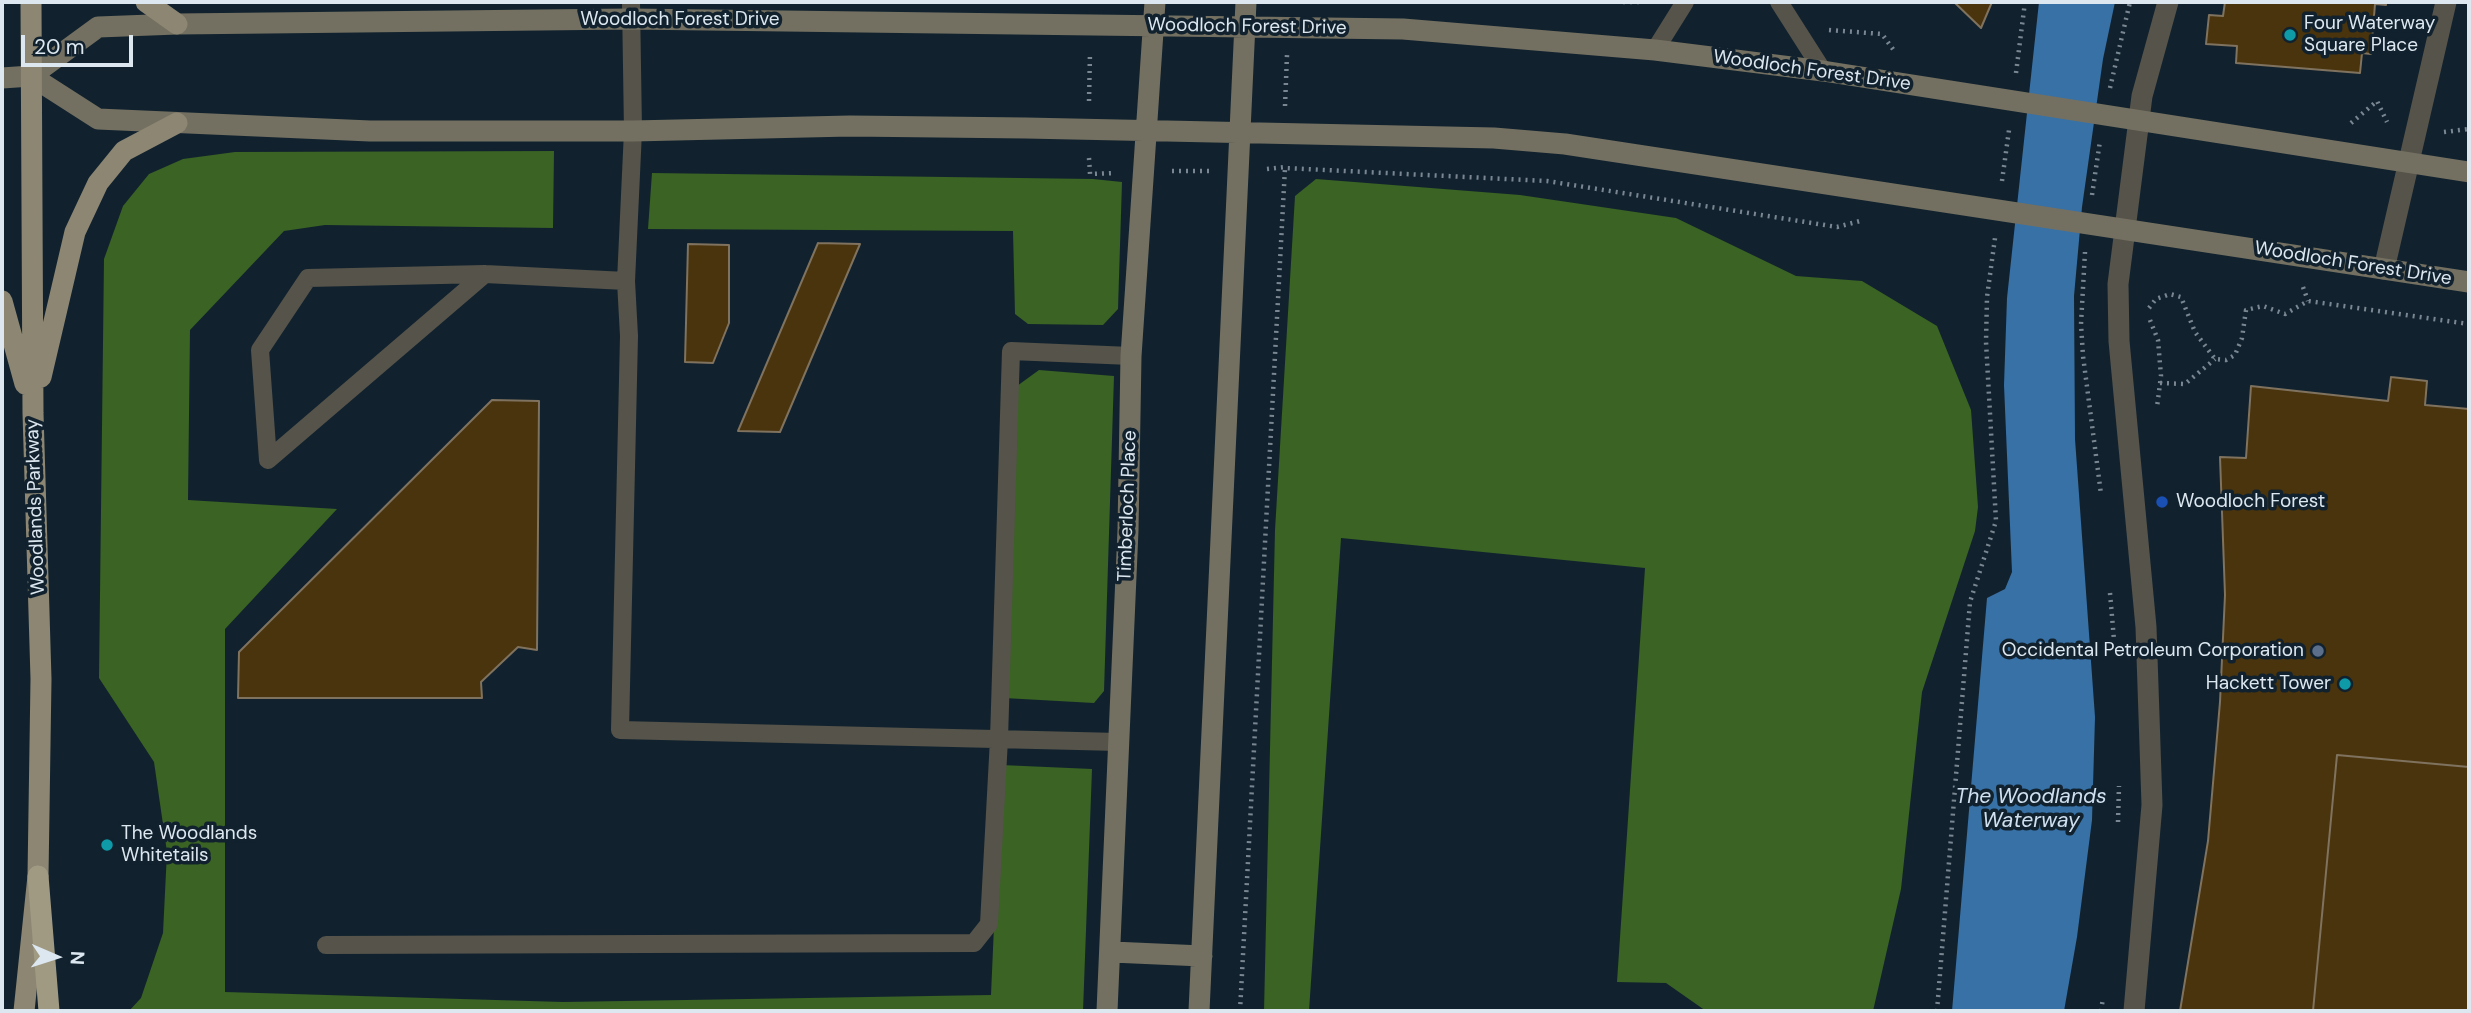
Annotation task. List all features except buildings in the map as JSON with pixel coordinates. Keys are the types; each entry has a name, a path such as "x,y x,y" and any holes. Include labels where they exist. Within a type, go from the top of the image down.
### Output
{"highway":[{"path":"38,876 49,1011"}],"main road":[{"name":"Woodlands Parkway","path":"24,1011 38,876 41,679 33,413 31,2"},
{"path":"146,2 177,24"},
{"path":"33,413 75,232 85,209 98,183 124,151 177,122"},
{"path":"2,301 33,413"}],"street":[{"name":"Timberloch Place","path":"1107,1011 1112,952 1128,530 1131,356 1155,2"},
{"path":"1199,1011 1246,2"},
{"path":"2134,1011 2152,805 2146,626 2118,313 2138,120 2148,64 2168,2"},
{"path":"2384,269 2446,2"},
{"name":"Woodloch Forest Drive","path":"2469,172 1823,71 1655,50 1403,29 1091,24 630,10 177,24 98,27 32,76 98,120 370,131 633,131 850,126 1494,138 1565,144 2469,282"},
{"path":"2,78 32,76"},
{"path":"1112,952 1202,956"}],"lane":[{"path":"1655,50 1685,2"},
{"path":"1779,2 1823,71"},
{"path":"630,10 633,131 626,281 629,336 620,730 1119,742"},
{"path":"485,274 268,460 260,350 308,278 485,274 626,281"},
{"path":"326,945 974,943 989,924 999,739 1011,351 1131,356"}],"path":[{"path":"1623,2 1642,2"},
{"path":"2015,80 2025,2"},
{"path":"1821,20 1827,30 1881,34 1896,53"},
{"path":"1091,24 1088,130 1090,174 1285,168 1547,181 1837,227 1869,218"},
{"path":"1240,1011 1285,168 1288,28"},
{"path":"2348,126 2377,100 2386,122 2444,132 2469,129"},
{"path":"2001,191 2010,122"},
{"path":"1937,1011 1970,602 1996,521 1986,319 1996,232"},
{"path":"2157,409 2160,383 2158,340 2147,311 2156,299 2170,293 2181,297 2195,332 2215,359"},
{"path":"2160,383 2185,384 2215,359 2226,360 2235,355 2242,338 2246,310 2263,306 2286,314 2308,301 2469,324"}],"green space":[{"path":"554,151 553,228 325,225 284,231 190,330 188,500 337,509 225,629 225,992 563,1002 991,995 1001,765 1092,769 1083,1011 129,1011 141,998 163,933 167,852 154,762 99,678 104,259 123,206 149,174 183,159 235,152"},
{"path":"652,173 1093,179 1122,182 1118,309 1103,325 1028,324 1015,314 1013,231 648,229"},
{"path":"1316,179 1520,195 1676,218 1796,276 1862,281 1937,326 1971,410 1978,507 1975,531 1922,692 1901,889 1873,1011 1706,1011 1666,983 1617,982 1645,568 1341,538 1309,1011 1264,1011 1275,530 1295,196"},
{"path":"1039,370 1114,376 1104,691 1094,703 1004,698 1017,386"}],"water":[{"name":"The Woodlands Waterway","path":"2039,2 2115,2 2103,59 2082,207 2074,296 2075,439 2095,717 2092,820 2077,937 2064,1011 1952,1011 1987,598 2005,589 2012,572 2004,385 2007,298"}],"place":[{"name":"Four Waterway Square Place","path":"2290,35"},
{"name":"Woodloch Forest","path":"2162,502"},
{"name":"Occidental Petroleum Corporation","path":"2318,651"},
{"name":"Hackett Tower","path":"2345,684"},
{"name":"The Woodlands Whitetails","path":"107,845"}]}
